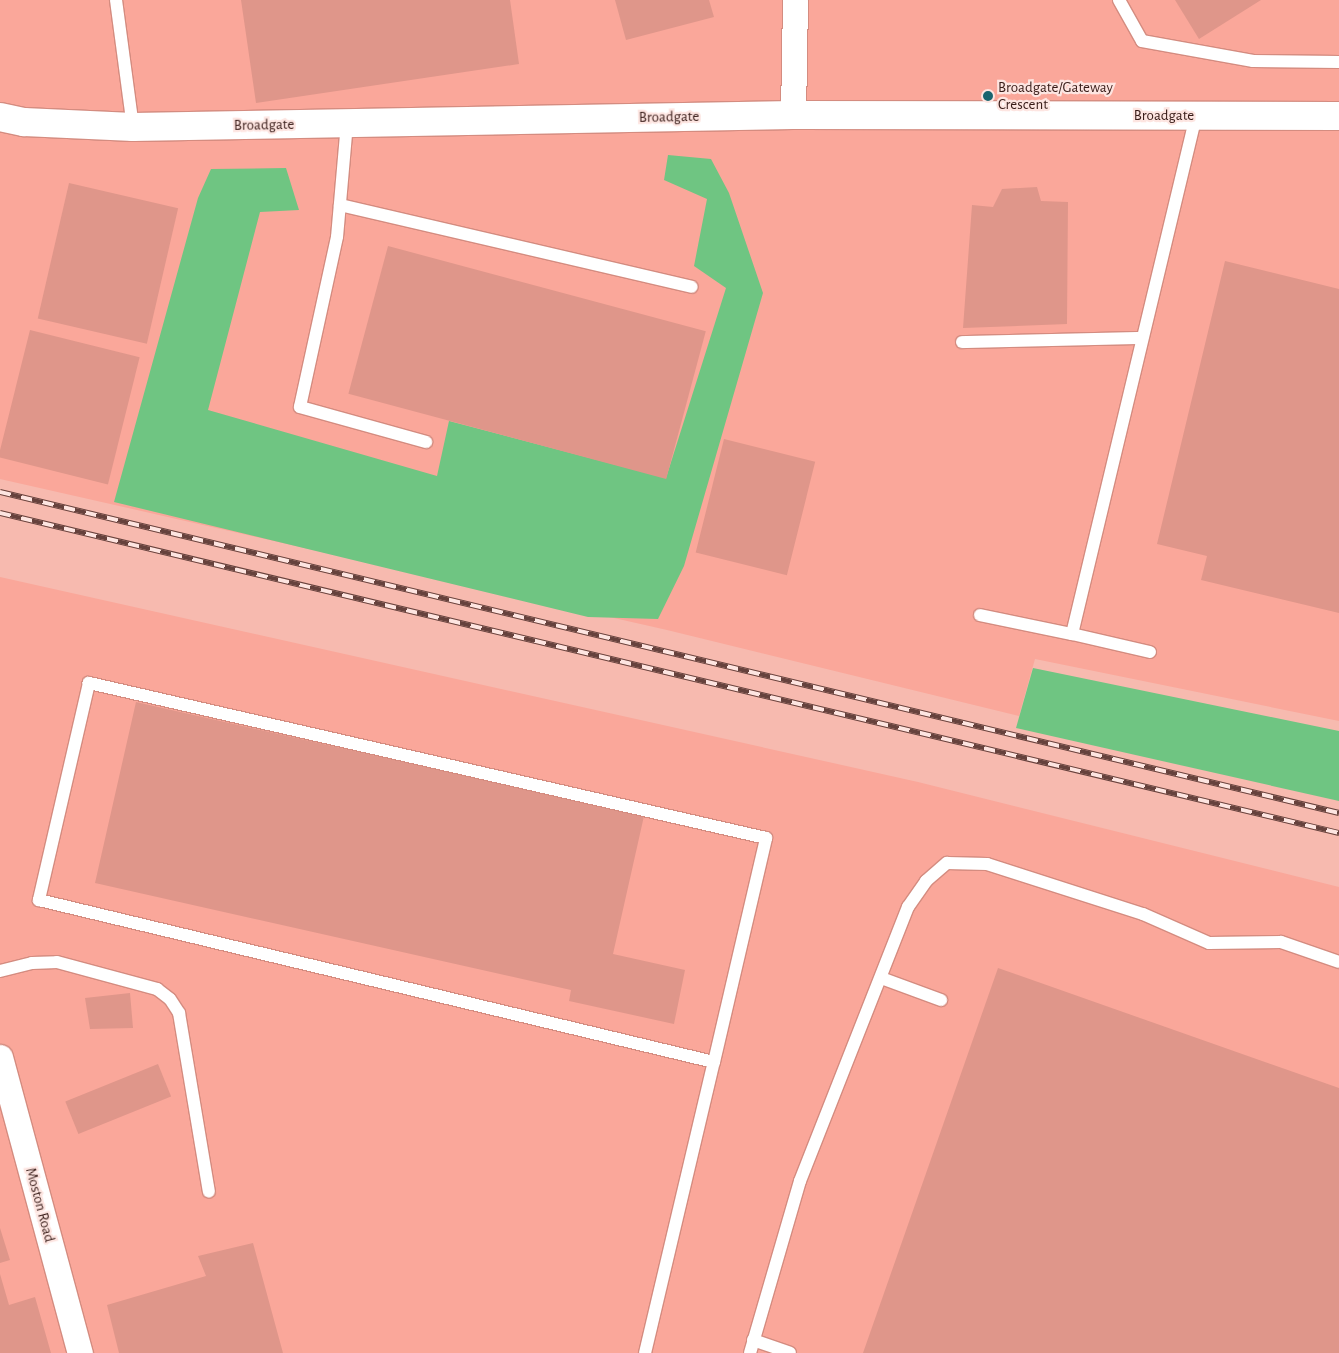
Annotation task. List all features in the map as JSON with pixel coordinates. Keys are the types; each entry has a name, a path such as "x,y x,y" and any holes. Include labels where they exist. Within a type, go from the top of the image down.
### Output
{"street":[{"path":"793,115 795,0"},
{"name":"Broadgate","path":"0,117 24,122 133,127 793,115 1339,116"},
{"name":"Moston Road","path":"0,1057 80,1353"}],"lane":[{"path":"116,0 133,127"},
{"path":"1119,0 1142,41 1253,61 1339,62"},
{"path":"1072,634 1196,116"},
{"path":"347,123 337,237 300,407 426,442"},
{"path":"340,205 692,287"},
{"path":"962,342 1142,338"},
{"path":"980,615 1150,652"},
{"path":"645,1353 714,1062 766,838 89,683 39,900 714,1062"},
{"path":"750,1353 800,1181 908,908 926,881 947,863 987,864 1143,914 1209,943 1281,942 1339,962"},
{"path":"0,971 32,963 57,962 157,989 170,999 179,1013 209,1192"},
{"path":"880,978 941,1000"},
{"path":"753,1340 790,1353"}],"shaded area":[{"path":"0,0 1339,0 1339,721 1035,659 1019,716 667,630 0,479"},
{"path":"0,577 918,782 1339,887 1339,1353 0,1353"}],"green space":[{"path":"668,155 711,159 729,193 763,293 684,566 658,619 588,617 114,502 198,198 211,169 286,168 299,210 260,212 208,410 437,476 449,421 666,478 726,288 694,266 707,199 664,180"},
{"path":"1033,668 1339,731 1339,801 1016,728"}],"building":[{"path":"241,0 510,0 519,64 256,103"},
{"path":"615,0 709,0 714,17 626,40"},
{"path":"1175,0 1261,0 1199,39"},
{"path":"69,183 178,208 147,344 38,318"},
{"path":"1037,187 1041,201 1068,202 1067,324 963,328 972,205 993,207 1002,189"},
{"path":"388,246 706,331 666,479 348,394"},
{"path":"1225,261 1339,289 1339,613 1201,580 1207,556 1157,544"},
{"path":"30,330 140,357 108,484 0,458 0,450"},
{"path":"724,439 815,462 787,575 696,553"},
{"path":"136,702 644,816 613,954 685,970 674,1024 569,1001 571,990 95,883"},
{"path":"998,968 1339,1088 1339,1353 863,1353"},
{"path":"130,993 133,1028 90,1029 85,998"},
{"path":"158,1064 171,1096 78,1134 65,1101"},
{"path":"0,1228 10,1260 0,1263"},
{"path":"253,1243 283,1353 119,1353 107,1305 206,1276 198,1256"},
{"path":"0,1274 9,1305 35,1297 51,1353 0,1353"}],"railway":[{"path":"0,492 1339,813"},
{"path":"0,513 1339,833"}],"place":[{"name":"Broadgate/Gateway Crescent","path":"988,96"}]}
